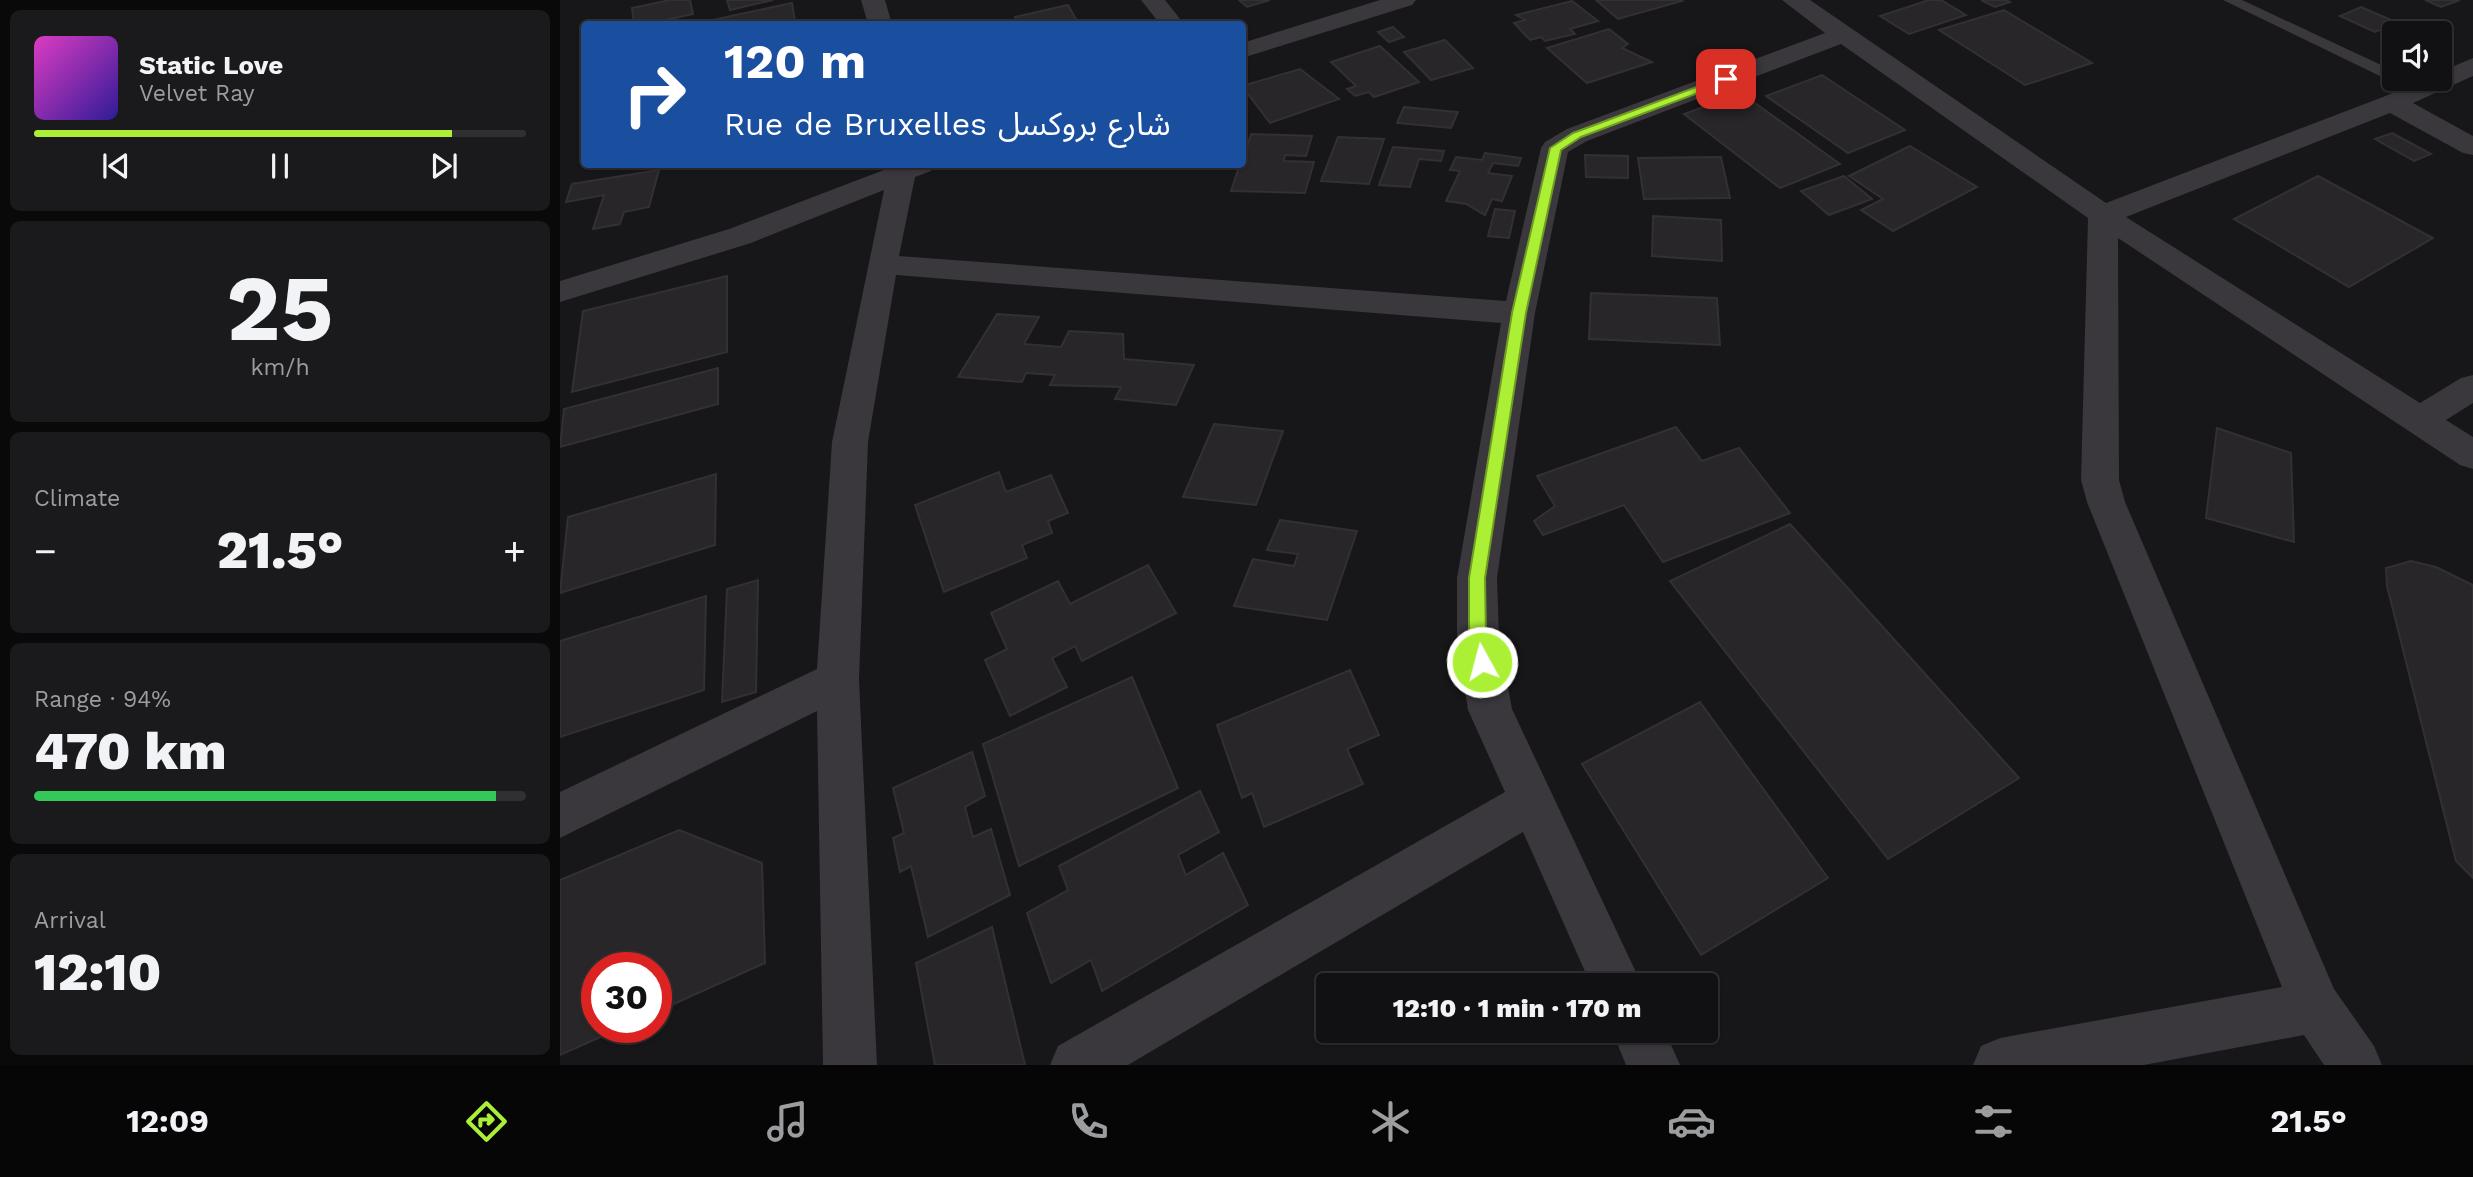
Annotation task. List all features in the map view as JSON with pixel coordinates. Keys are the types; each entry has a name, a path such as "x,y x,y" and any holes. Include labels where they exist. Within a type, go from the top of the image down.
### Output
{"street":[{"path":"873,0 879,21"},
{"path":"1153,0 1170,21"},
{"path":"1246,50 1404,0"},
{"path":"1794,0 2103,215 2473,455"},
{"path":"1611,973 1490,710 1478,626 1477,578 1519,313 1555,148 1577,135 1845,34"},
{"path":"2452,72 2473,66"},
{"path":"2103,215 2392,91"},
{"path":"2406,91 2473,147"},
{"path":"560,292 740,236 909,168"},
{"path":"850,1065 838,680 850,442 882,264 911,168"},
{"path":"2103,215 2100,480 2106,502 2316,1007 2354,1065"},
{"path":"882,264 982,274 1519,313"},
{"path":"2420,420 2473,387"},
{"path":"560,816 838,680"},
{"path":"1077,1065 1532,801"},
{"path":"2000,1065 2316,1007"},
{"path":"1643,1043 1653,1065"}],"lane":[{"path":"2230,0 2382,77"}],"building":[{"path":"670,0 690,0 693,14 662,21 634,21 632,8"},
{"path":"727,0 773,0 730,10"},
{"path":"1239,0 1270,0 1247,7"},
{"path":"1596,0 1679,0 1682,1 1618,19"},
{"path":"1929,0 1941,0 1966,15 1909,34 1880,16"},
{"path":"1981,0 2006,0 2010,2 1995,7"},
{"path":"2425,0 2460,0 2441,7"},
{"path":"1572,1 1598,21 1570,29 1575,34 1545,41 1541,37 1530,40 1514,23 1525,20 1516,15"},
{"path":"792,3 795,21 712,21"},
{"path":"1068,5 1077,21 1017,21 1015,17"},
{"path":"2361,7 2393,21 2382,21 2382,29 2375,32 2340,16"},
{"path":"2004,10 2092,63 2025,85 1939,30"},
{"path":"1393,27 1404,37 1389,42 1378,32"},
{"path":"1609,29 1628,44 1622,48 1652,62 1587,83 1547,48"},
{"path":"1445,40 1473,68 1431,80 1404,52"},
{"path":"1380,46 1419,82 1374,97 1369,92 1355,96 1347,89 1356,86 1331,62"},
{"path":"1300,69 1339,99 1270,123 1246,91 1246,85"},
{"path":"1822,75 1905,130 1848,153 1766,96"},
{"path":"1741,93 1840,164 1780,188 1684,114"},
{"path":"1404,107 1458,112 1451,128 1397,123"},
{"path":"2392,133 2431,154 2414,161 2375,139"},
{"path":"1251,134 1312,136 1306,156 1285,155 1284,161 1314,162 1305,193 1231,191 1239,168 1246,168 1246,151"},
{"path":"1338,137 1384,139 1369,184 1321,181"},
{"path":"1910,146 1977,187 1893,231 1861,210 1883,199 1849,176"},
{"path":"1393,147 1444,151 1441,161 1419,159 1410,187 1379,185"},
{"path":"1485,153 1521,158 1518,166 1493,163 1488,173 1512,176 1502,201 1492,199 1485,215 1466,204 1446,201 1460,171 1450,170 1456,157 1482,160"},
{"path":"1585,155 1628,156 1628,178 1586,177"},
{"path":"1721,157 1730,198 1644,199 1638,158"},
{"path":"659,170 649,207 624,212 620,224 593,229 604,195 566,202 572,184"},
{"path":"1844,176 1872,199 1829,215 1801,191"},
{"path":"2318,176 2433,238 2349,287 2234,219"},
{"path":"1495,209 1515,211 1509,238 1488,236"},
{"path":"1653,216 1721,220 1722,261 1652,256"},
{"path":"727,276 727,352 572,392 583,311"},
{"path":"1591,293 1717,298 1720,345 1589,339"},
{"path":"997,314 1039,317 1024,344 1061,347 1069,331 1123,334 1124,359 1194,365 1176,405 1115,399 1121,387 1050,385 1055,375 1026,373 1022,382 958,377"},
{"path":"718,368 718,404 560,447 564,409"},
{"path":"1214,424 1283,431 1256,505 1183,497"},
{"path":"1676,427 1702,461 1739,448 1790,513 1663,562 1624,505 1543,535 1534,521 1555,506 1537,476"},
{"path":"2217,428 2291,453 2294,542 2206,518"},
{"path":"999,472 1006,492 1051,475 1068,513 1048,521 1052,533 1022,545 1027,558 944,592 915,505"},
{"path":"716,474 715,545 560,593 568,517"},
{"path":"1280,520 1357,531 1327,620 1234,606 1253,559 1294,566 1298,554 1267,550"},
{"path":"1790,524 2019,778 1888,859 1670,581"},
{"path":"2411,561 2436,567 2473,585 2473,878 2456,861 2387,586 2386,568"},
{"path":"1148,565 1176,613 1082,661 1075,646 1052,658 1067,687 1010,716 985,660 1007,649 991,613 1058,581 1070,604"},
{"path":"758,580 756,692 722,702 727,589"},
{"path":"706,596 704,690 560,737 560,641"},
{"path":"1350,670 1379,735 1347,749 1363,784 1264,827 1252,793 1242,798 1217,725"},
{"path":"1132,677 1178,788 1019,866 983,744"},
{"path":"1700,702 1828,878 1701,955 1582,764"},
{"path":"972,752 985,796 965,807 973,837 991,829 1010,895 928,937 911,866 900,872 893,838 904,833 893,788"},
{"path":"1200,791 1219,832 1178,855 1186,875 1223,853 1248,905 1102,991 1091,960 1051,983 1027,913 1068,890 1059,866"},
{"path":"679,830 762,863 765,963 672,1005 672,952 581,952 581,1043 587,1043 560,1055 560,880"},
{"path":"992,927 1025,1065 935,1065 916,963"}],"route":[{"path":"1482,662 1478,638 1477,578 1519,313 1555,148 1577,135 1726,79"}]}
